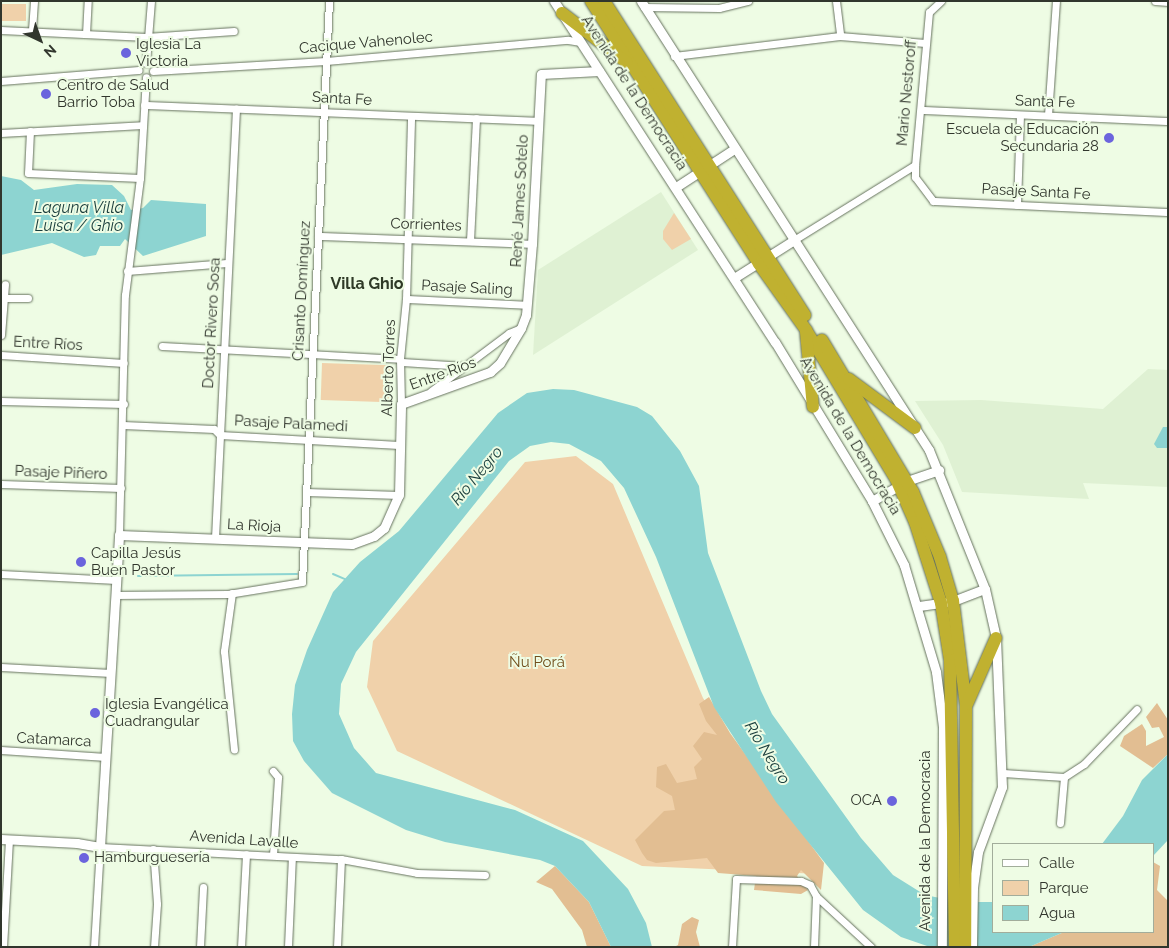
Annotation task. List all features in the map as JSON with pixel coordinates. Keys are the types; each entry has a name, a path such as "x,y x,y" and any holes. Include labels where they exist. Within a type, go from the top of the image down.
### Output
{"highway":[{"name":"Avenida de la Democracia","path":"591,1 639,76 704,168"},
{"name":"Avenida de la Democracia","path":"604,1 704,168 903,483"},
{"path":"613,1 615,20"},
{"path":"562,13 612,50 639,76"},
{"name":"Avenida de la Democracia","path":"763,261 845,376 903,483 915,522 947,602 966,706 955,947"},
{"path":"806,330 813,407"},
{"path":"845,376 915,428"},
{"name":"Avenida de la Democracia","path":"947,602 953,695 959,890 965,947"},
{"path":"966,706 996,638"}],"street":[{"path":"32,30 34,1"},
{"path":"86,34 88,1"},
{"path":"94,947 119,535 128,271 140,178 146,77 153,71 146,63 146,37 152,1"},
{"name":"Crisanto Domínguez","path":"232,593 302,582 307,438 326,112 329,1"},
{"name":"Avenida de la Democracia","path":"554,1 734,278 872,501 904,565 919,606 936,672 959,890 972,947"},
{"path":"642,4 719,8 748,1"},
{"path":"836,1 840,36"},
{"name":"Mario Nestoroff","path":"916,176 915,164 922,110 925,42 929,12 941,1"},
{"path":"1048,115 1056,1"},
{"path":"1154,1 1168,2"},
{"name":"Avenida de la Democracia","path":"642,4 915,428 939,470 985,589 996,638 1003,773 1000,801 959,890 942,947"},
{"path":"1,30 146,37 234,31"},
{"path":"674,56 840,36 925,42"},
{"name":"Cacique Vahenolec","path":"153,71 326,61 568,40 580,42"},
{"path":"1,81 139,70 146,63"},
{"path":"139,70 146,77"},
{"name":"René James Sotelo","path":"521,328 527,305 532,244 541,74 599,71"},
{"name":"Santa Fe","path":"144,105 538,121"},
{"name":"Doctor Rivero Sosa","path":"215,538 236,108"},
{"name":"Santa Fe","path":"922,110 1168,121"},
{"path":"1017,204 1020,115"},
{"name":"Alberto Torres","path":"384,528 399,495 401,360 406,299 410,117"},
{"path":"470,241 476,118"},
{"path":"1,133 142,125"},
{"path":"30,131 28,173 140,178"},
{"path":"676,187 734,149"},
{"path":"734,278 915,164"},
{"name":"Pasaje Santa Fe","path":"916,176 933,201 1168,212"},
{"name":"Corrientes","path":"318,236 532,244"},
{"path":"128,271 227,263"},
{"path":"1,335 5,284"},
{"path":"4,298 28,298"},
{"name":"Pasaje Saling","path":"406,299 527,305"},
{"name":"Entre Ríos","path":"162,346 401,360 465,366 509,333 521,328"},
{"name":"Entre Ríos","path":"401,404 490,372 500,363 521,328"},
{"name":"Entre Ríos","path":"1,355 124,363"},
{"path":"427,394 465,366"},
{"path":"1,401 124,404"},
{"name":"Pasaje Palamedi","path":"124,425 214,429 220,435 400,444"},
{"path":"872,501 903,483 939,470"},
{"name":"Pasaje Piñero","path":"1,484 121,488"},
{"path":"306,492 399,495"},
{"name":"La Rioja","path":"119,535 352,544 374,536 384,528"},
{"path":"1,574 116,580"},
{"path":"919,606 947,602 985,589"},
{"path":"115,595 232,593 224,650 234,749"},
{"path":"1,667 111,673"},
{"path":"1003,773 1064,777 1084,764 1137,709"},
{"name":"Catamarca","path":"1,750 106,756"},
{"path":"272,855 276,774"},
{"path":"1060,823 1064,777"},
{"path":"3,947 5,839"},
{"name":"Avenida Lavalle","path":"5,839 100,847 341,859 417,873 485,875"},
{"path":"153,849 157,904 154,947"},
{"path":"241,947 246,854"},
{"path":"288,947 292,857"},
{"path":"337,947 341,859"},
{"path":"732,947 736,879 801,881 810,884 816,896 871,947"},
{"path":"200,947 203,887"},
{"path":"814,947 816,896"}],"shaded area":[{"path":"661,192 698,250 533,355 538,270"},
{"path":"1148,369 1168,370 1168,487 1083,483 1089,499 962,492 943,445 915,401 981,400 1103,409"},
{"path":"709,697 730,733 824,863 821,890 801,870 797,876 808,890 801,894 754,890 756,876 718,873 707,858 656,863 647,860 642,853 635,840 664,811 675,810 672,796 656,787 657,767 666,764 677,783 697,779 694,767 702,759 693,746 704,732 717,735 706,721 699,704"},
{"path":"1157,703 1168,720 1168,754 1153,768 1120,746 1124,736 1142,724 1146,731 1146,746 1164,737 1159,727 1152,728 1146,717"},
{"path":"1154,863 1160,866 1157,890 1168,901 1168,947 1029,947 1062,933 1154,933"},
{"path":"555,866 589,902 611,947 587,947 582,930 552,889 536,882"},
{"path":"692,917 699,920 696,932 700,947 674,947 678,945 682,924"}],"green space":[{"path":"1,4 26,4 26,21 1,21"},
{"path":"674,213 691,239 672,250 663,239 663,231"},
{"path":"322,363 390,365 389,402 321,400"},
{"name":"Ñu Porá","path":"576,456 613,484 703,698 820,874 642,866 397,751 367,687 373,641 525,462"}],"water":[{"name":"Laguna Villa Luisa / Ghio","path":"1,176 21,180 34,190 77,184 112,185 124,196 131,210 143,208 151,200 206,204 206,236 143,256 125,239 120,246 100,246 96,255 84,257 52,243 1,255"},
{"name":"Río Negro","path":"553,389 574,390 637,407 652,416 680,451 699,486 708,553 761,691 772,714 861,838 893,875 925,895 960,902 992,902 992,933 1062,933 1029,947 930,947 901,937 863,910 776,802 714,707 656,557 624,488 601,461 569,444 551,442 530,446 509,461 356,652 341,684 339,714 354,748 376,773 515,810 583,841 628,889 646,923 652,947 611,947 589,902 555,866 540,860 445,842 406,830 332,793 304,761 293,741 292,714 295,685 307,650 333,592 360,562 399,531 498,413 527,393"},
{"path":"1163,427 1168,427 1168,448 1157,448 1154,444"},
{"path":"1168,754 1168,840 1154,855 1154,843 1103,843 1123,816 1142,780"}],"waterway":[{"path":"138,576 297,574"},
{"path":"333,574 345,579"}],"place":[{"name":"Iglesia La Victoria","path":"126,53"},
{"name":"Centro de Salud Barrio Toba","path":"46,94"},
{"name":"Escuela de Educación Secundaria 28","path":"1109,138"},
{"name":"Capilla Jesús Buen Pastor","path":"81,562"},
{"name":"Iglesia Evangélica Cuadrangular","path":"95,713"},
{"name":"OCA","path":"892,801"},
{"name":"Hamburguesería","path":"84,858"}],"district":[{"name":"Villa Ghio","path":"367,284"}]}
